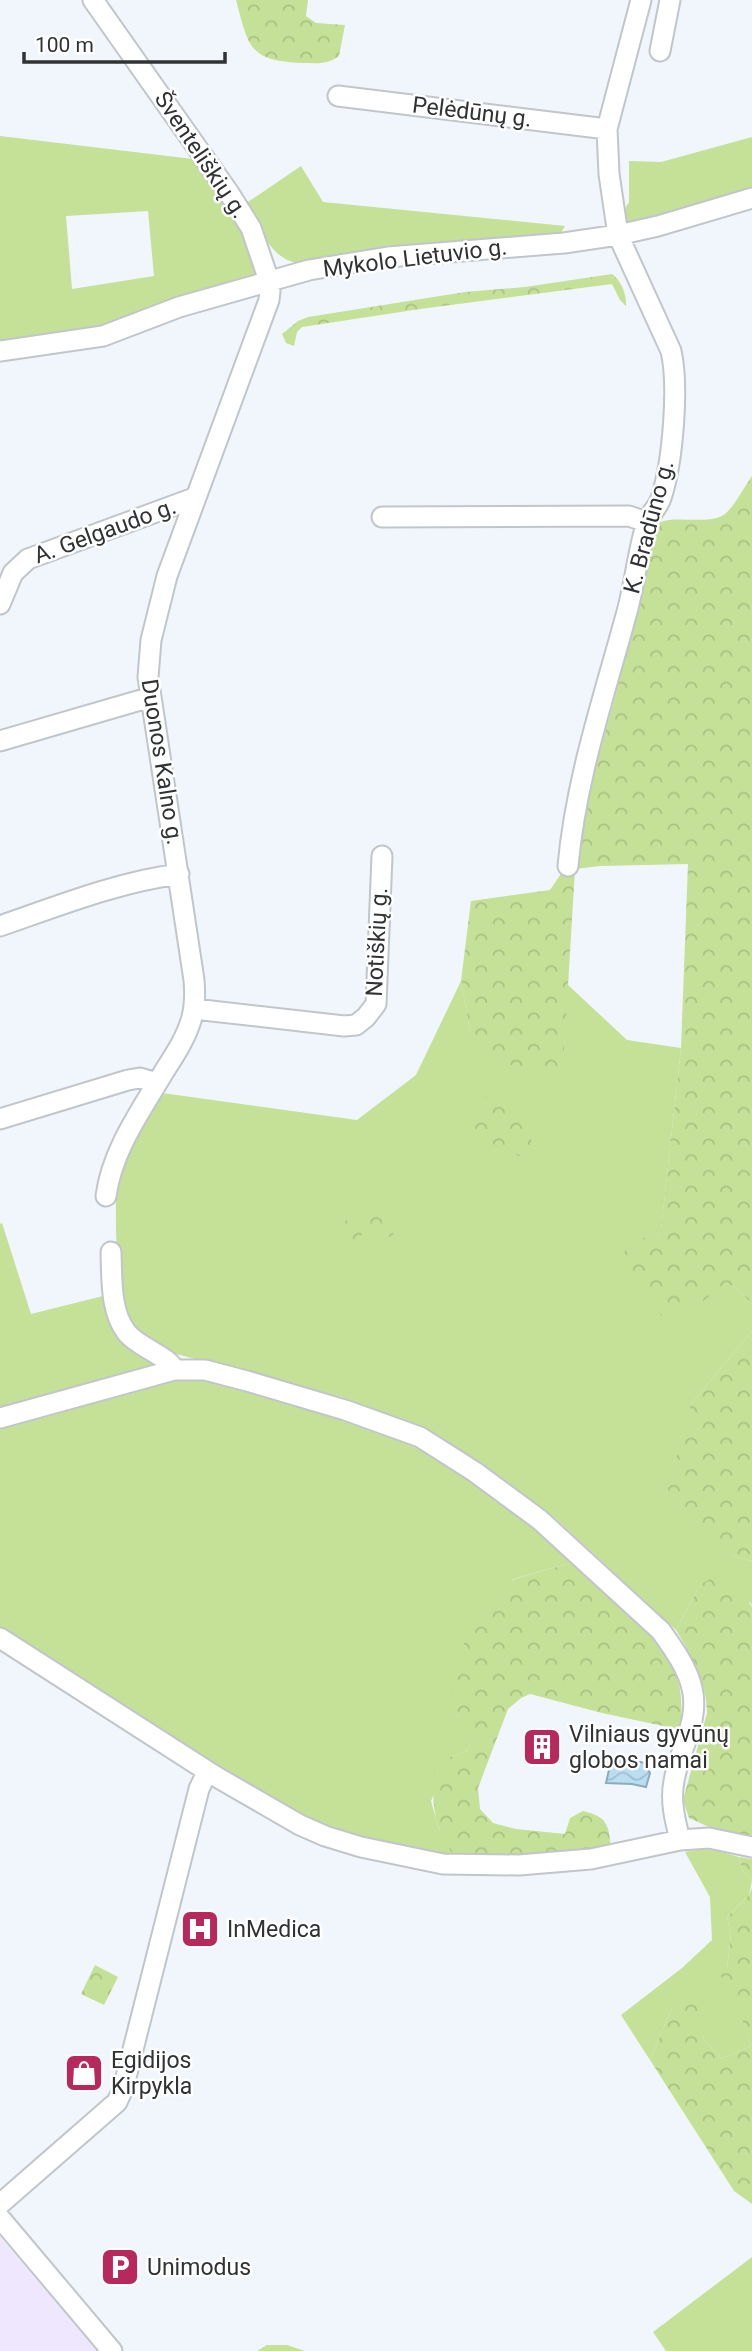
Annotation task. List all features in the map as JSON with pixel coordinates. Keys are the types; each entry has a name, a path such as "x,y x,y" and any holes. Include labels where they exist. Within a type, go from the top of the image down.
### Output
{"street":[{"name":"Šventeliškių g.","path":"93,0 251,228 269,283"},
{"name":"K. Bradūno g.","path":"568,866 572,824 584,766 629,605 646,522 661,499 667,473 675,369 664,332 618,235 609,174 607,129 641,0"},
{"path":"660,51 670,0"},
{"name":"Pelėdūnų g.","path":"338,96 607,129"},
{"name":"Mykolo Lietuvio g.","path":"0,351 103,336 179,307 310,270 388,257 564,243 618,235 659,226 752,198"},
{"name":"Duonos Kalno g.","path":"106,1196 108,1183 124,1141 186,1034 194,1009 194,980 148,677 150,640 167,576 194,498 269,300 269,283"},
{"name":"A. Gelgaudo g.","path":"0,604 6,570 28,559 194,498"},
{"path":"382,517 629,516 646,522"},
{"path":"0,741 151,697"},
{"name":"Notiškių g.","path":"194,1009 344,1026 356,1025 366,1017 376,1004 379,982 382,856"},
{"path":"0,926 108,890 179,874"},
{"path":"0,1119 128,1080 140,1078 157,1083"},
{"path":"111,1252 119,1320 137,1344 167,1360 174,1370"},
{"path":"0,1419 174,1370 205,1370 345,1409 420,1437 475,1472 540,1520 643,1613 677,1653 692,1689 694,1711 673,1783 672,1802 680,1840"},
{"path":"0,1638 207,1772 300,1825 325,1836 443,1864 558,1864 680,1840 709,1838 752,1847"},
{"path":"0,2204 117,2102 123,2090 199,1789 207,1772"},
{"path":"0,2218 112,2351"}],"shaded area":[{"path":"0,2237 98,2351 0,2351"}],"green space":[{"path":"236,0 308,0 306,16 316,23 345,25 339,56 326,62 313,63 285,62 261,55 254,49 244,30"},
{"path":"0,136 193,159 254,247 258,269 256,275 100,330 0,344","holes":["148,211 154,276 72,289 66,216"]},
{"path":"752,137 752,193 663,221 628,223 621,215 629,202 629,161 661,162"},
{"path":"301,166 323,202 565,226 561,233 553,237 420,248 298,263 273,249 245,204"},
{"path":"612,274 623,288 626,306 612,284 302,327 297,332 294,346 286,343 282,334 298,321 308,317 465,292 525,287"},
{"path":"752,476 752,1304 736,1287 726,1284 669,1326 620,1258 634,1239 656,1236 661,1229 681,1048 688,864 575,869 564,1054 559,1068 544,1075 529,1073 489,1055 470,1031 461,981 471,901 550,890 569,862 619,682 655,530 660,522 668,520 720,517 733,505"},
{"path":"461,981 470,1031 564,1054 567,984 627,1040 681,1048 661,1230 656,1236 726,1284 736,1287 752,1304 752,1331 691,1404 732,1556 752,1561 752,1607 751,1603 700,1585 676,1630 555,1518 473,1458 421,1426 342,1397 176,1354 139,1335 125,1314 118,1270 117,1182 132,1141 162,1093 357,1120 416,1075"},
{"path":"487,1097 511,1111 535,1146 530,1155 519,1156 473,1135 478,1099"},
{"path":"375,1213 397,1226 392,1237 363,1233 353,1246 339,1234 349,1214"},
{"path":"2,1223 31,1314 107,1295 132,1347 410,1445 463,1473 528,1520 571,1563 513,1579 456,1715 470,1730 468,1751 450,1757 431,1801 439,1829 454,1856 429,1854 341,1835 288,1812 0,1629"},
{"path":"752,1331 752,1561 732,1556 687,1525 671,1505 668,1488 691,1404"},
{"path":"571,1563 630,1614 668,1659 680,1688 682,1730 530,1694 521,1698 508,1709 478,1788 480,1809 493,1823 516,1829 565,1834 570,1818 583,1811 605,1822 611,1846 570,1853 454,1856 442,1835 435,1814 434,1782 435,1769 450,1757 468,1751 470,1742 467,1726 449,1708 464,1643 489,1604 514,1579"},
{"path":"725,1578 738,1585 752,1607 752,1838 709,1827 689,1818 683,1800 707,1713 701,1680 676,1630 700,1585 710,1579"},
{"path":"702,1849 739,1857 742,1870 752,1881 749,1895 727,1917 731,1935 727,1969 751,2046 721,2059 702,2037 702,1985 672,2007 650,2060 621,2015 682,1968 712,1940 710,1897 685,1852"},
{"path":"739,1857 752,1859 752,1881 742,1870"},
{"path":"752,1888 752,2204 734,2191 650,2060 672,2007 694,1983 702,1984 702,2037 721,2059 751,2046 740,2013 720,1974 727,1969 731,1935 727,1917 749,1895"},
{"path":"95,1965 118,1977 104,2005 81,1994"},
{"path":"752,2257 752,2351 666,2351 653,2332"},
{"path":"267,2345 287,2345 305,2351 257,2351"}],"water":[{"path":"618,1757 645,1763 650,1773 646,1787 606,1783 611,1761"}],"place":[{"name":"Vilniaus gyvūnų globos namai","path":"542,1747"},
{"name":"InMedica","path":"200,1929"},
{"name":"Egidijos Kirpykla","path":"84,2073"},
{"name":"Unimodus","path":"120,2267"}]}
